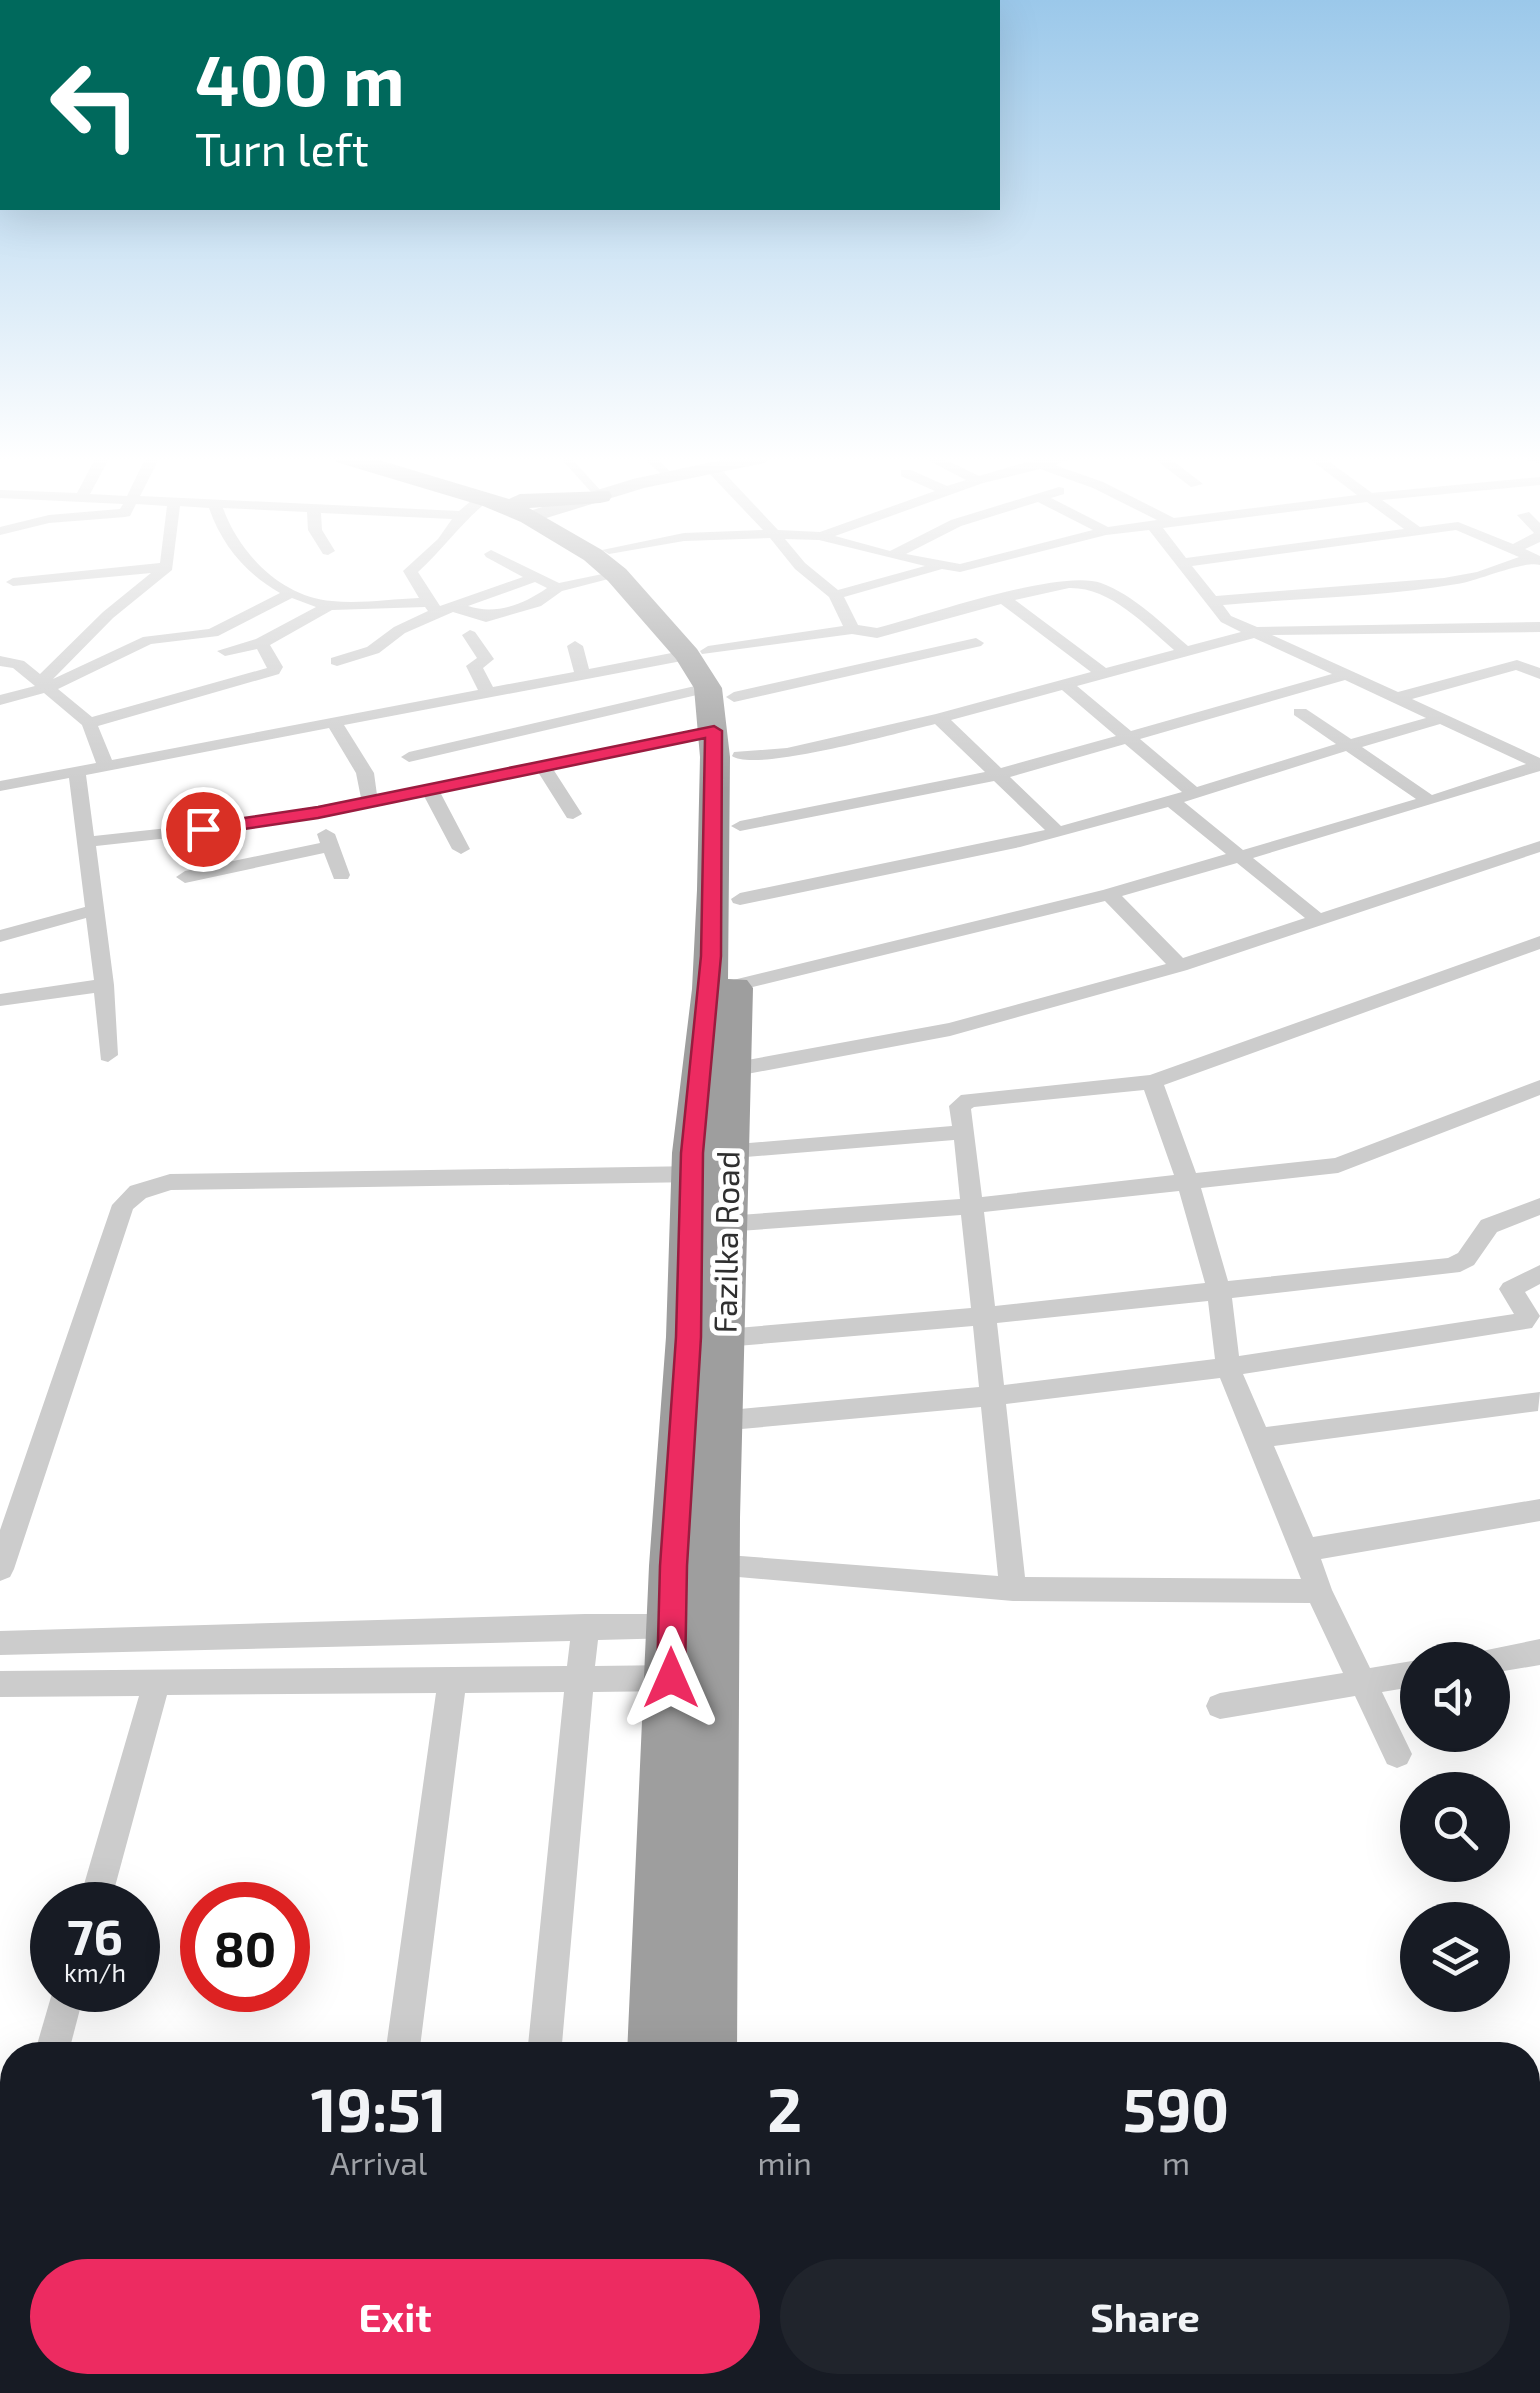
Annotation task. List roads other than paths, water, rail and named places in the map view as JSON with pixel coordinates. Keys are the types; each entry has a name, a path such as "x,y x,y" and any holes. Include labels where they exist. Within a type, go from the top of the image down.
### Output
{"highway":[{"path":"612,569 715,696"},
{"name":"Fazilka Road","path":"707,2042 717,1626 714,1566 725,1224 709,1163 732,1070 740,899 740,826 715,696"},
{"name":"Fazilka Road","path":"657,2042 671,1626 709,1163 715,696"}],"street":[{"path":"14,582 160,569"},
{"path":"46,684 108,615 166,569"},
{"path":"255,569 291,593 330,606 456,608 486,617 539,602 557,588 563,569"},
{"path":"414,569 410,572 433,608"},
{"path":"520,569 557,588"},
{"path":"803,569 836,594 852,628"},
{"path":"836,594 930,569"},
{"path":"1187,569 1226,618 1252,633 1540,765"},
{"path":"1212,601 1444,582 1506,569"},
{"path":"456,608 536,577"},
{"path":"87,842 242,825 542,766 715,696 852,628 877,633 1027,591 1095,585 1136,611 1186,652"},
{"path":"0,700 148,640 213,633 291,593"},
{"path":"1004,599 1103,673"},
{"path":"225,651 260,644 330,606"},
{"path":"337,661 373,650 379,639 433,608"},
{"path":"409,757 637,683 715,696 787,754 939,718 1252,633 1279,629 1536,630"},
{"path":"470,634 486,660 474,666 486,692"},
{"path":"88,722 273,671 275,668 260,644"},
{"path":"0,786 582,672 715,696 976,644"},
{"path":"575,646 582,672"},
{"path":"0,661 18,664 88,722 106,767"},
{"path":"1396,698 1517,665 1540,674"},
{"path":"740,826 997,775 1346,675"},
{"path":"1065,684 1196,794"},
{"path":"1300,712 1430,801"},
{"path":"939,718 1057,832"},
{"path":"740,899 1057,832 1196,794 1438,719"},
{"path":"334,722 365,773 370,802"},
{"path":"736,985 1109,894 1540,765"},
{"path":"542,766 574,814"},
{"path":"77,771 104,985 108,1056"},
{"path":"430,790 461,850"},
{"path":"1172,801 1319,920"},
{"path":"318,812 341,875"},
{"path":"185,876 330,846"},
{"path":"732,1070 950,1029 1180,966 1540,846"},
{"path":"1109,894 1180,966"},
{"path":"0,936 95,910"},
{"path":"1013,1590 960,1106 968,1100 1152,1082 1540,942"},
{"path":"0,1000 104,985"},
{"path":"1152,1082 1188,1182 1218,1292 1228,1368 1305,1550 1318,1591 1397,1754"},
{"path":"725,1224 970,1206 1338,1165 1540,1087"},
{"path":"0,1569 123,1205 138,1192 170,1182 709,1163 964,1132"},
{"path":"724,1338 982,1316 1452,1266 1466,1259 1489,1226 1540,1206"},
{"path":"719,1420 991,1396 1228,1368 1523,1322 1528,1316 1511,1289 1540,1274"},
{"path":"1258,1438 1538,1401"},
{"path":"1305,1550 1540,1510"},
{"path":"714,1566 1013,1590 1318,1591"},
{"path":"0,1643 585,1626 717,1626"},
{"path":"545,2042 585,1626"},
{"path":"1510,1657 1540,1652"},
{"path":"1220,1706 1400,1676"},
{"path":"0,1684 713,1677"},
{"path":"404,2042 452,1680"},
{"path":"100,1882 156,1685"},
{"path":"55,2042 64,2012"}]}
